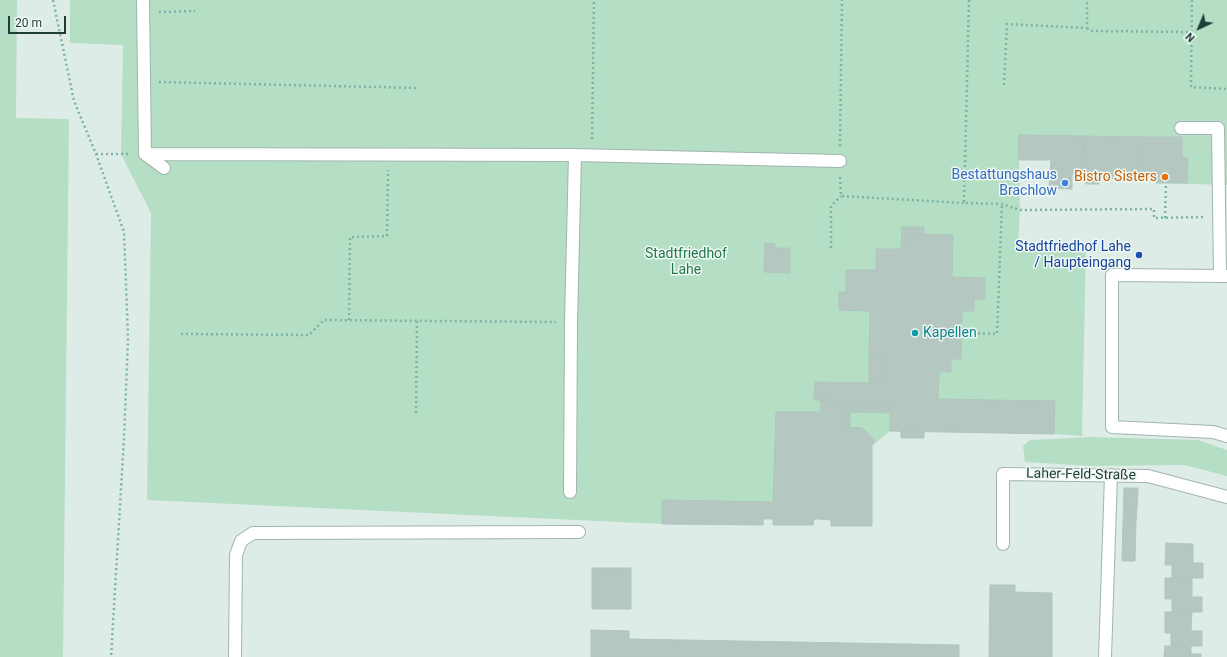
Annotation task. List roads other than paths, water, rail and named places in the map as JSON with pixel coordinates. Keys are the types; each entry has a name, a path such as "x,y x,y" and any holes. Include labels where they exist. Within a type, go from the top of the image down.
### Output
{"street":[{"path":"142,6 145,154"},
{"path":"1181,128 1218,128 1219,217 1223,276 1112,275 1112,427 1213,432 1227,436"},
{"path":"145,154 575,155 840,161"},
{"path":"145,154 164,168"},
{"path":"570,492 571,322 575,155"},
{"name":"Laher-Feld-Straße","path":"1003,544 1003,474 1148,476 1227,497"},
{"path":"1105,657 1111,475"},
{"path":"235,657 236,555 241,542 253,533 579,532"}],"place":[{"name":"Bistro Sisters","path":"1165,177"},
{"name":"Bestattungshaus Brachlow","path":"1065,183"},
{"name":"Stadtfriedhof Lahe / Haupteingang","path":"1139,255"},
{"name":"Kapellen","path":"915,333"}],"park label":[{"name":"Stadtfriedhof Lahe","path":"686,262"}]}
